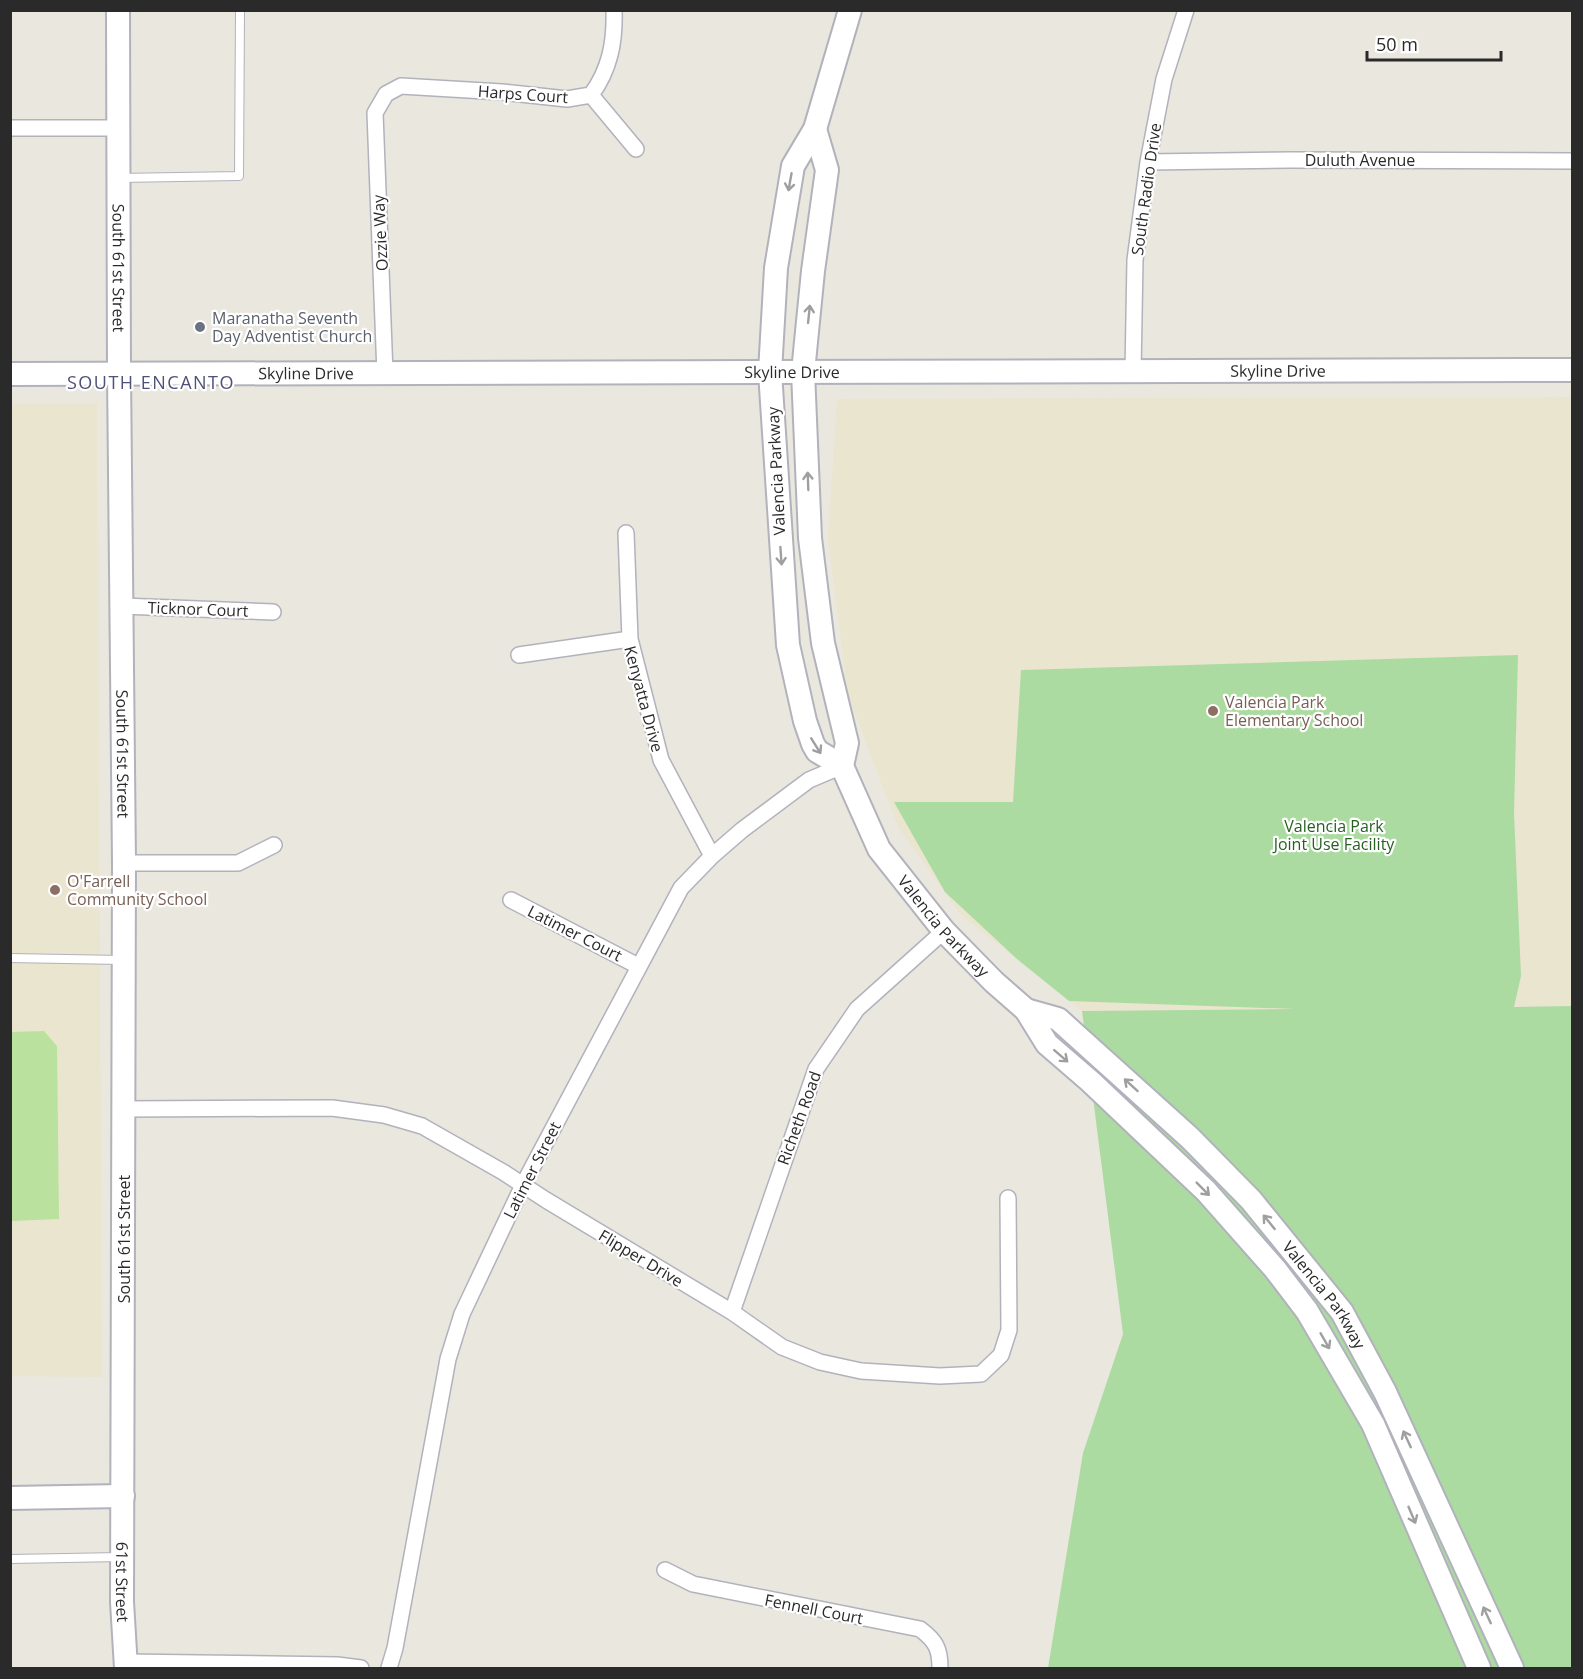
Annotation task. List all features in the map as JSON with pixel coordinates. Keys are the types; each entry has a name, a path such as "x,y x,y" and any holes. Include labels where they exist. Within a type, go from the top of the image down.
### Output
{"main road":[{"name":"South 61st Street","path":"118,10 124,863 123,1496"},
{"name":"Valencia Parkway","path":"850,10 814,129 793,166 776,268 770,372 788,645 805,721 813,744 817,751 842,766 879,849 944,931 994,982 1026,1010 1047,1044 1206,1191 1275,1269 1307,1311 1373,1424 1479,1668"},
{"name":"Valencia Parkway","path":"814,129 827,170 803,372 810,538 823,643 847,743 842,766"},
{"name":"Skyline Drive","path":"10,374 1572,370"},
{"name":"Valencia Parkway","path":"1026,1010 1058,1019 1190,1138 1251,1200 1342,1312 1385,1392 1512,1668"},
{"path":"10,1498 123,1496"},
{"name":"61st Street","path":"123,1496 122,1613 125,1665"}],"street":[{"path":"591,95 599,84 615,37 614,10"},
{"name":"South Radio Drive","path":"1133,372 1135,260 1148,162 1164,79 1186,10"},
{"name":"Harps Court","path":"386,94 401,86 502,92 567,99 591,95 636,149"},
{"name":"Ozzie Way","path":"385,374 375,112 386,94"},
{"path":"10,128 118,128"},
{"name":"Duluth Avenue","path":"1148,162 1572,161"},
{"path":"626,533 630,639"},
{"name":"Ticknor Court","path":"122,606 273,612"},
{"name":"Kenyatta Drive","path":"519,655 630,639 661,760 712,856"},
{"name":"Latimer Street","path":"389,1668 395,1648 448,1359 462,1314 523,1185 681,888 712,856 742,830 809,780 842,766"},
{"path":"124,863 238,863 274,845"},
{"name":"Latimer Court","path":"511,900 639,966"},
{"name":"Richeth Road","path":"732,1312 816,1069 857,1009 944,931"},
{"name":"Flipper Drive","path":"124,1109 332,1108 384,1115 422,1126 454,1143 732,1312 782,1347 820,1362 861,1371 940,1376 981,1374 1001,1356 1009,1330 1008,1198"},
{"name":"Fennell Court","path":"665,1570 693,1584 920,1629 933,1639 940,1657 940,1668"},
{"path":"125,1665 337,1665 362,1668"}],"lane":[{"path":"118,178 239,176 240,10"},
{"path":"10,958 124,960"},
{"path":"10,1559 122,1557"}],"shaded area":[{"name":"Valencia Park Elementary School","path":"1572,397 1572,1006 1082,1011 961,915 898,827 848,695 828,539 837,399"},
{"name":"O'Farrell Community School","path":"11,404 97,404 102,1377 11,1376"}],"green space":[{"name":"Valencia Park Joint Use Facility","path":"1518,655 1514,813 1521,976 1514,1007 1572,1006 1572,1668 1048,1668 1083,1453 1123,1334 1082,1011 1295,1009 1069,1001 1017,959 945,892 894,802 1013,802 1021,670"},
{"path":"44,1031 57,1046 59,1219 11,1221 11,1032"}],"place":[{"name":"Maranatha Seventh Day Adventist Church","path":"200,327"},
{"name":"Valencia Park Elementary School","path":"1213,711"},
{"name":"O'Farrell Community School","path":"55,890"}],"district":[{"name":"SOUTH ENCANTO","path":"151,382"}]}
